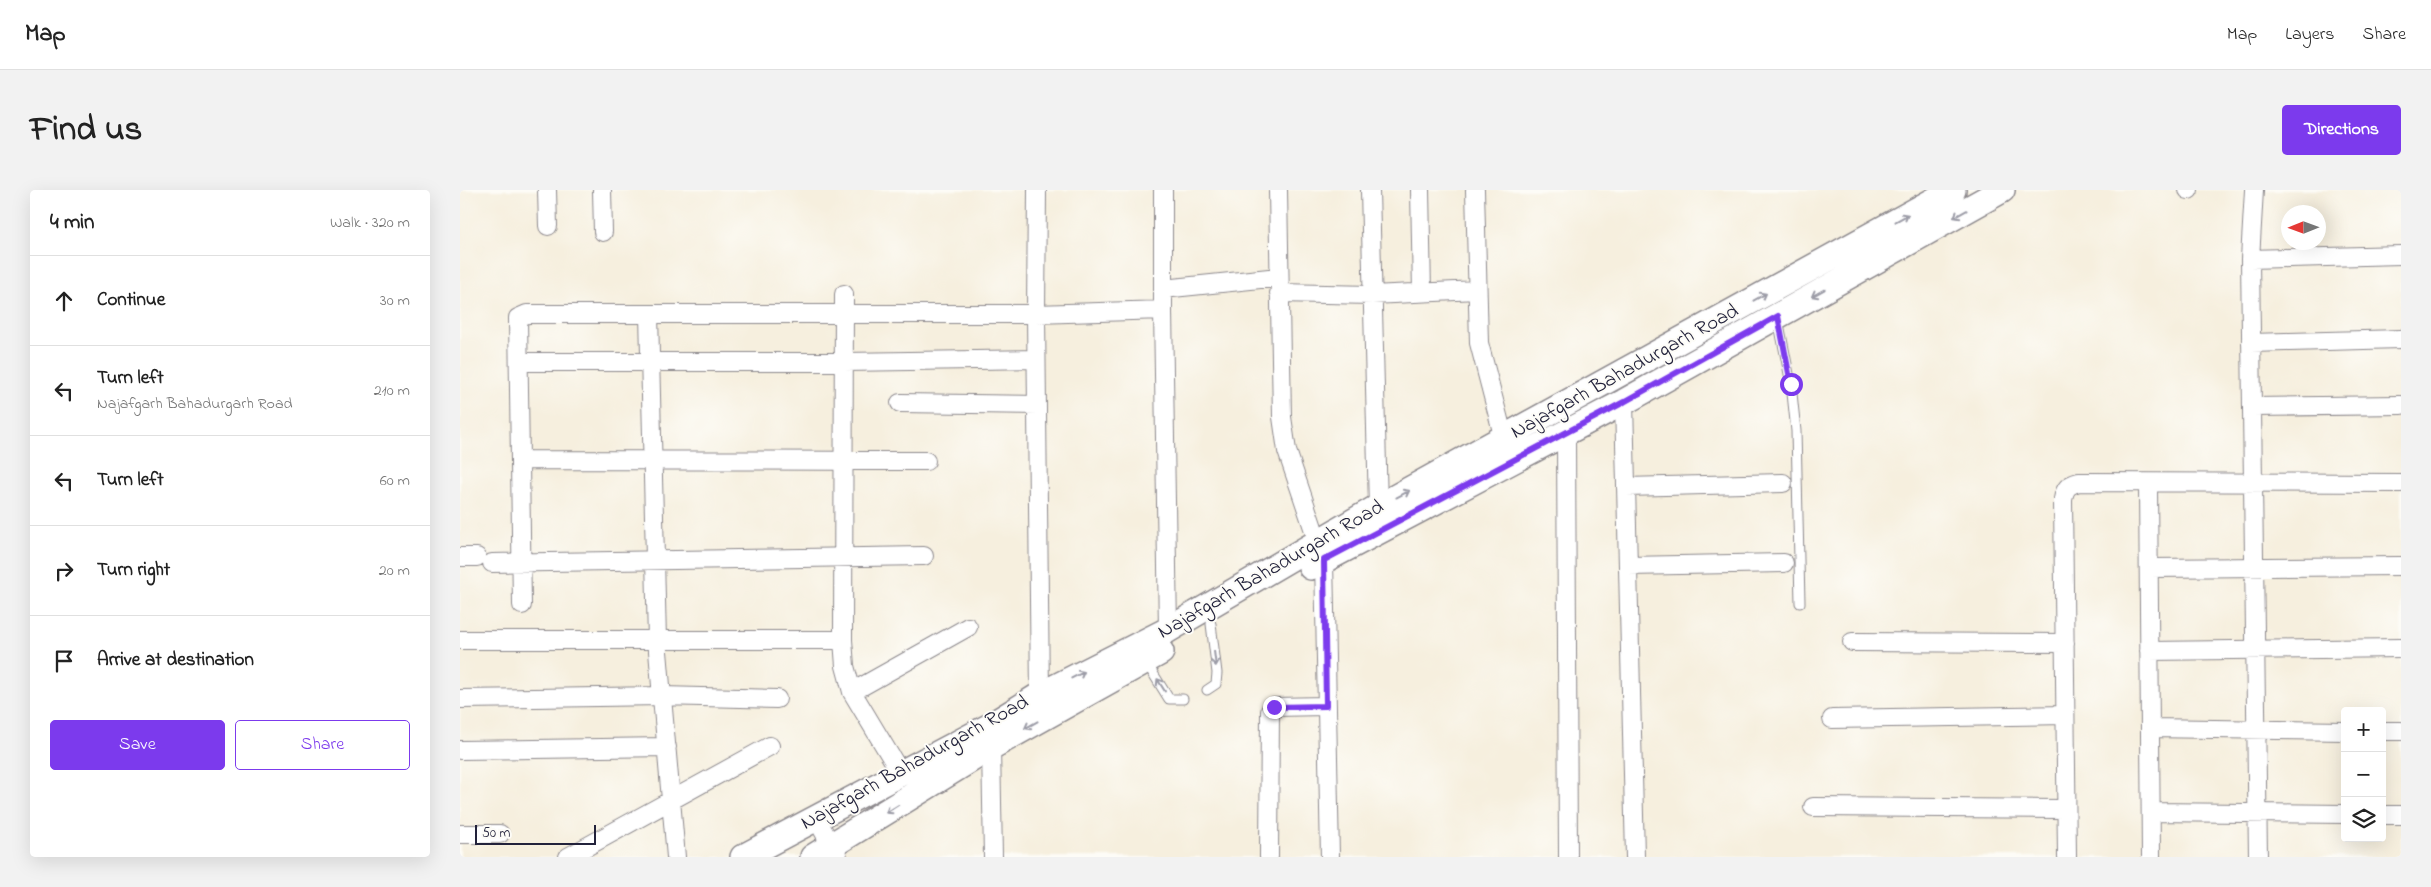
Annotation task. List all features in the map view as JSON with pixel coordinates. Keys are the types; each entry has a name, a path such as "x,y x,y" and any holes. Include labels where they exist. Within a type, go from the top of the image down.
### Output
{"main road":[{"name":"Najafgarh Bahadurgarh Road","path":"828,854 991,747 1211,624 1322,552 1378,507 1954,190"},
{"name":"Najafgarh Bahadurgarh Road","path":"743,857 900,772 990,726 1040,694 1624,402 2002,190"},
{"path":"1705,328 1715,351"}],"street":[{"path":"547,190 548,226"},
{"path":"602,190 602,232"},
{"path":"1037,190 1036,359 1040,694"},
{"path":"1163,190 1168,630"},
{"path":"1278,190 1282,417 1287,451 1322,552 1330,857"},
{"path":"1370,190 1378,507"},
{"path":"1420,190 1422,293"},
{"path":"1476,190 1478,343 1504,439"},
{"path":"2254,190 2250,259 2258,857"},
{"path":"2250,259 2401,255"},
{"path":"1163,289 1279,285 1372,295 1477,290"},
{"path":"844,294 843,640 845,666 852,692 900,772"},
{"path":"522,605 517,324 518,318 522,315 1036,314 1163,310"},
{"path":"649,314 657,640 676,857"},
{"path":"2251,343 2401,339"},
{"path":"519,362 844,362 1036,359"},
{"path":"1624,402 1635,857"},
{"path":"900,403 1037,406"},
{"path":"2252,407 2401,405"},
{"path":"1566,431 1568,857"},
{"path":"520,460 926,461"},
{"path":"2066,857 2063,499 2065,489 2070,484 2079,482 2401,483"},
{"path":"1626,487 1783,483"},
{"path":"2148,483 2151,857"},
{"path":"476,559 521,562 924,556"},
{"path":"1628,566 1784,563"},
{"path":"2148,568 2401,566"},
{"path":"852,692 968,627"},
{"path":"460,640 843,640"},
{"path":"1852,642 2065,643"},
{"path":"2150,651 2401,648"},
{"path":"460,698 662,696 777,699"},
{"path":"1268,857 1271,710 1274,707 1326,706"},
{"path":"1832,718 2065,715"},
{"path":"2150,728 2341,730"},
{"path":"2386,731 2401,731"},
{"path":"568,857 770,746"},
{"path":"460,750 666,747"},
{"path":"991,747 993,857"},
{"path":"1813,807 2066,809"},
{"path":"2151,812 2341,814"},
{"path":"2386,815 2401,815"},
{"path":"816,818 828,854"},
{"path":"460,834 500,834"}],"lane":[{"path":"1778,316 1791,384 1796,431 1800,603"},
{"path":"1207,690 1216,684 1217,673 1211,624"},
{"path":"1146,660 1170,699 1183,699"}],"route":[{"path":"1274,707 1326,706 1324,560 1624,402 1778,316 1791,384"}]}
